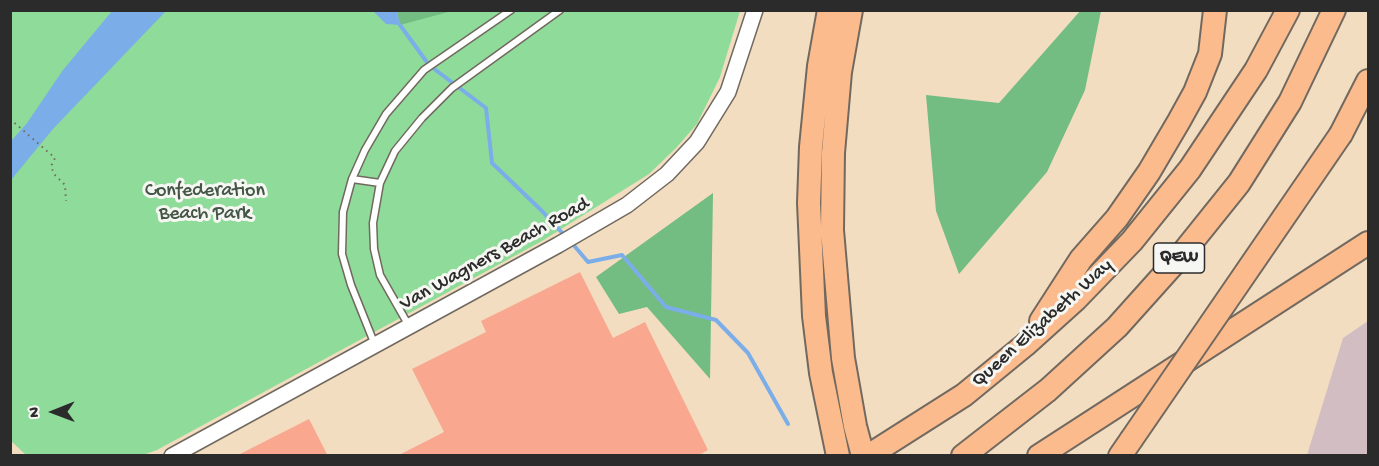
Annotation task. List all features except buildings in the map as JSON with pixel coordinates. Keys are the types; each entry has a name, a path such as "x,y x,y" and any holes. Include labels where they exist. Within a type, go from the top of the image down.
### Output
{"highway":[{"path":"829,10 815,100 809,202 814,315 821,373 838,456"},
{"path":"851,10 840,72 833,153 833,240 843,358 855,426 865,456"},
{"path":"1025,345 1081,259 1117,218 1149,172 1179,122 1195,92 1210,54 1215,10"},
{"name":"Queen Elizabeth Way","path":"865,456 964,395 1076,299 1132,241 1190,169 1256,70 1288,10"},
{"name":"QEW","path":"963,456 1048,390 1117,327 1178,260 1239,183 1271,133 1290,102 1334,10"},
{"path":"1125,448 1341,134 1368,81"},
{"path":"1039,456 1368,243"}],"street":[{"name":"Van Wagners Beach Road","path":"172,456 558,245 617,211 667,174 697,142 728,92 755,10"}],"lane":[{"path":"375,345 351,285 342,254 343,212 352,179 365,150 386,114 424,70 511,10"},
{"path":"410,326 380,275 374,249 373,223 380,183 395,151 444,95 560,10"},
{"path":"352,179 380,183"}],"path":[{"path":"10,119 55,158 51,166 54,174 65,185 66,201"}],"shaded area":[{"path":"1368,321 1368,455 1307,455 1343,338"}],"green space":[{"path":"1081,10 1101,11 1085,90 1047,172 959,274 936,211 926,95 999,103"},
{"name":"Confederation Beach Park","path":"10,11 740,11 720,77 697,124 649,174 542,241 157,450 140,456 26,455 11,441"},
{"path":"397,11 452,11 400,25"},
{"path":"713,193 710,379 647,307 619,314 596,277"}],"water":[{"path":"112,11 166,11 53,129 11,180 11,141 27,123 63,70"},
{"path":"373,11 397,11 400,25 386,24"}],"waterway":[{"path":"400,25 429,65 486,108 492,163 566,237"},
{"path":"571,242 588,262 622,255 666,307 716,320 748,353 788,424"}]}
